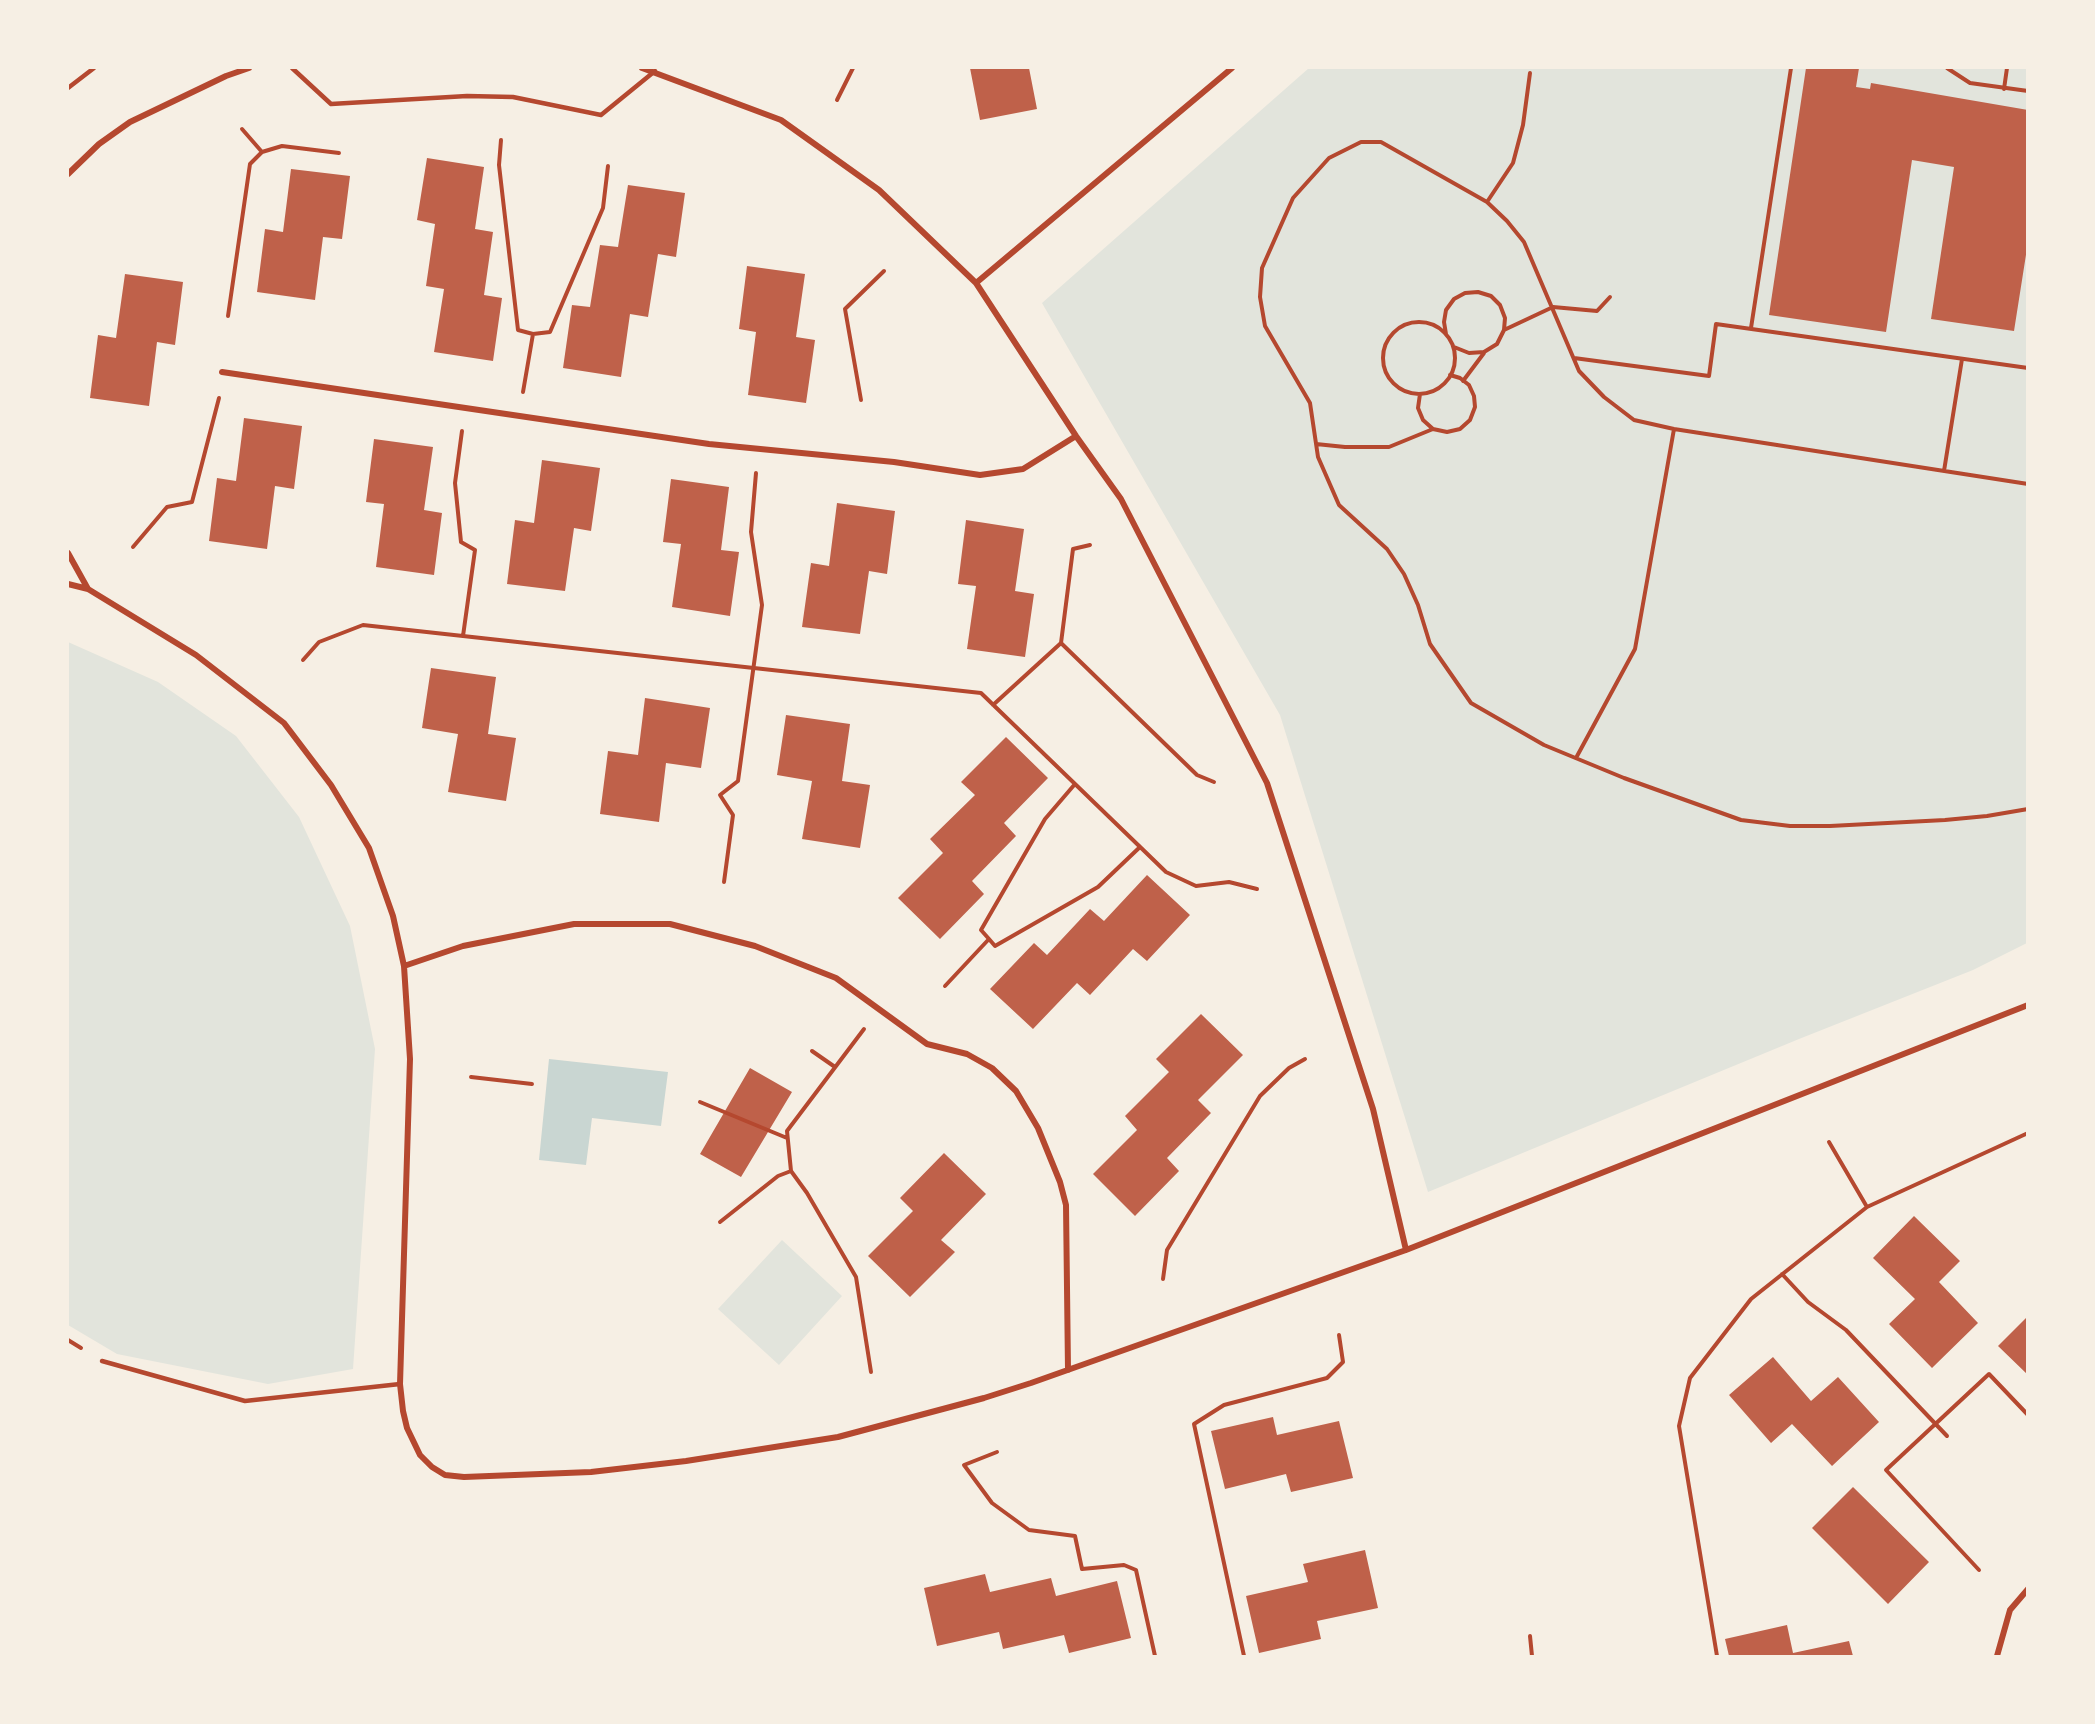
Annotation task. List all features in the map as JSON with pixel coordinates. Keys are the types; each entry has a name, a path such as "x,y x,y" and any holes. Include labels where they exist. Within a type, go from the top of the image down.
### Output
{"street":[{"path":"68,174 99,144 130,122 226,75 249,68"},
{"path":"642,68 781,120 879,190 976,283 1076,436 1121,500 1267,783 1373,1109 1406,1250"},
{"path":"976,283 1232,68"},
{"path":"222,372 709,444 894,462 980,475 1023,469 1076,436"},
{"path":"68,553 88,588"},
{"path":"68,584 88,588 196,655 284,723 331,785 369,848 393,916 404,966 410,1059 400,1384 403,1411 407,1428 420,1455 432,1467 445,1474 464,1477 591,1472 686,1461 838,1437 984,1398 1406,1250 2028,1005"},
{"path":"404,966 463,946 573,924 670,924 754,946 836,978 927,1044 967,1054 992,1068 1016,1090 1033,1118 1060,1182 1066,1205 1068,1370"},
{"path":"1997,1656 2010,1610 2028,1589"}],"lane":[{"path":"68,88 94,68"},
{"path":"292,68 331,104 456,96 513,98 601,115 655,71"},
{"path":"102,1362 245,1401 400,1384"}],"path":[{"path":"837,100 853,68"},
{"path":"1751,328 1791,68"},
{"path":"1947,68 1970,83 2028,91"},
{"path":"2004,89 2007,68"},
{"path":"1487,202 1514,163 1523,125 1530,73"},
{"path":"242,129 262,152"},
{"path":"501,140 499,165 518,330 533,334 550,332 603,208 608,166"},
{"path":"2028,484 1674,429 1634,420 1604,397 1579,371 1524,242 1507,220 1487,202 1381,142 1361,142 1329,158 1293,198 1262,268 1260,297 1265,326 1310,403 1318,457 1339,505 1387,549 1404,574 1418,605 1430,644 1471,702 1544,745 1624,778 1742,820 1790,826 1830,826 1945,820 2028,809"},
{"path":"228,316 250,164 262,152 282,146 339,153"},
{"path":"861,400 845,309 884,271"},
{"path":"1446,334 1434,325 1420,321 1406,324 1394,330 1387,340 1383,352 1383,365 1388,377 1399,388 1412,393 1428,393 1441,386 1450,375 1455,361 1453,346 1446,334 1444,322 1446,310 1454,299 1465,293 1478,292 1491,296 1500,305 1505,318 1504,330 1497,344 1484,352 1464,381"},
{"path":"1504,330 1553,307 1597,311 1610,297"},
{"path":"1574,358 1709,376 1716,324 2028,368"},
{"path":"523,392 533,334"},
{"path":"1453,346 1469,353 1484,352"},
{"path":"1944,471 1962,359"},
{"path":"1420,393 1418,408 1423,420 1433,429 1447,432 1460,429 1470,420 1475,407 1474,396 1469,385 1460,378 1450,375"},
{"path":"133,547 167,507 192,502 219,398"},
{"path":"1316,444 1345,447 1389,447 1433,429"},
{"path":"1576,758 1635,649 1674,429"},
{"path":"463,430 455,483 461,542 475,550 463,636"},
{"path":"724,882 733,814 720,795 738,782 762,604 751,532 756,468"},
{"path":"993,705 1061,643 1073,549 1090,545"},
{"path":"303,660 319,642 363,625 981,693 1166,872 1196,886 1228,882 1257,888"},
{"path":"1061,643 1197,775 1215,782"},
{"path":"1075,784 1045,819 981,930 995,946 1098,887 1140,847"},
{"path":"945,986 989,939"},
{"path":"857,1037 787,1131 791,1171 807,1193 856,1277 871,1372"},
{"path":"812,1051 835,1067"},
{"path":"1163,1279 1167,1250 1260,1096 1289,1068 1305,1059"},
{"path":"471,1077 532,1084"},
{"path":"700,1102 788,1138"},
{"path":"1717,1656 1679,1426 1690,1378 1751,1299 1867,1207 2028,1133"},
{"path":"1829,1142 1867,1207"},
{"path":"720,1222 778,1176 791,1171"},
{"path":"1782,1274 1808,1302 1846,1330 1947,1436"},
{"path":"1244,1656 1194,1424 1224,1405 1327,1378 1343,1362 1339,1335"},
{"path":"1979,1570 1886,1470 1989,1374 2028,1415"},
{"path":"997,1452 964,1465 992,1503 1029,1530 1075,1536 1082,1569 1124,1565 1136,1570 1155,1656"},
{"path":"1530,1636 1532,1656"}],"shaded area":[{"path":"1309,68 2027,68 2027,943 1973,970 1428,1192 1280,715 1042,303"},
{"path":"68,642 158,682 236,736 299,817 350,926 375,1049 353,1369 268,1384 117,1354 68,1325"},
{"path":"549,1059 668,1072 661,1126 592,1118 586,1165 539,1160"},
{"path":"782,1240 842,1296 779,1365 718,1309"}],"building":[{"path":"970,68 1029,68 1037,109 980,120"},
{"path":"1806,68 1859,68 1856,87 1870,89 1871,83 2028,110 2028,242 2014,331 1931,319 1954,167 1912,160 1886,332 1769,315"},
{"path":"427,158 484,167 475,229 493,232 484,295 502,298 493,361 434,352 444,289 426,286 435,224 417,220"},
{"path":"291,169 350,176 342,239 323,237 315,300 257,292 265,229 283,232"},
{"path":"628,185 685,193 676,257 658,254 648,317 630,314 621,377 563,368 572,305 590,307 600,245 618,247"},
{"path":"747,266 805,274 796,337 815,340 806,403 748,395 756,332 739,329"},
{"path":"125,274 183,282 175,345 157,342 149,406 90,398 98,335 116,338"},
{"path":"244,418 302,426 294,489 275,486 267,549 209,541 217,478 236,481"},
{"path":"374,439 433,447 424,510 442,513 434,575 376,567 384,504 366,502"},
{"path":"542,460 600,468 591,531 574,528 565,591 507,584 515,520 534,523"},
{"path":"671,479 729,487 721,550 739,552 730,616 672,607 681,544 663,542"},
{"path":"837,503 895,511 887,574 869,571 860,634 802,627 811,563 829,566"},
{"path":"966,520 1024,529 1015,591 1034,594 1025,657 967,649 976,586 958,584"},
{"path":"431,668 496,677 488,734 516,738 506,801 448,792 458,734 422,728"},
{"path":"645,698 710,708 701,768 666,763 659,822 600,814 608,751 638,755"},
{"path":"786,715 850,724 842,781 870,785 860,848 802,839 812,781 777,775"},
{"path":"1006,737 1048,778 1004,823 1016,836 972,881 984,894 940,939 898,898 943,853 930,839 975,795 961,782"},
{"path":"1147,875 1190,915 1147,961 1133,949 1090,995 1077,983 1033,1029 990,989 1034,943 1047,955 1090,909 1104,921"},
{"path":"1201,1014 1243,1055 1198,1100 1211,1113 1167,1158 1179,1171 1135,1216 1093,1174 1137,1130 1125,1116 1169,1072 1156,1059"},
{"path":"750,1068 792,1092 741,1177 700,1154"},
{"path":"944,1153 986,1194 941,1240 955,1252 910,1297 868,1256 913,1211 900,1198"},
{"path":"1914,1216 1960,1261 1939,1282 1978,1323 1932,1368 1889,1324 1915,1299 1873,1258"},
{"path":"2028,1316 2028,1375 1998,1346"},
{"path":"1773,1357 1811,1401 1838,1377 1879,1422 1832,1466 1792,1424 1771,1443 1729,1395"},
{"path":"1273,1417 1277,1435 1339,1421 1353,1478 1291,1492 1286,1474 1225,1489 1211,1431"},
{"path":"1853,1487 1929,1562 1888,1604 1812,1528"},
{"path":"1365,1550 1378,1608 1317,1621 1321,1639 1259,1653 1246,1596 1308,1582 1303,1564"},
{"path":"985,1574 990,1592 1051,1578 1056,1596 1117,1581 1131,1638 1069,1653 1064,1635 1003,1649 999,1632 937,1646 924,1588"},
{"path":"1787,1625 1793,1653 1849,1641 1853,1656 1729,1656 1725,1639"}]}
